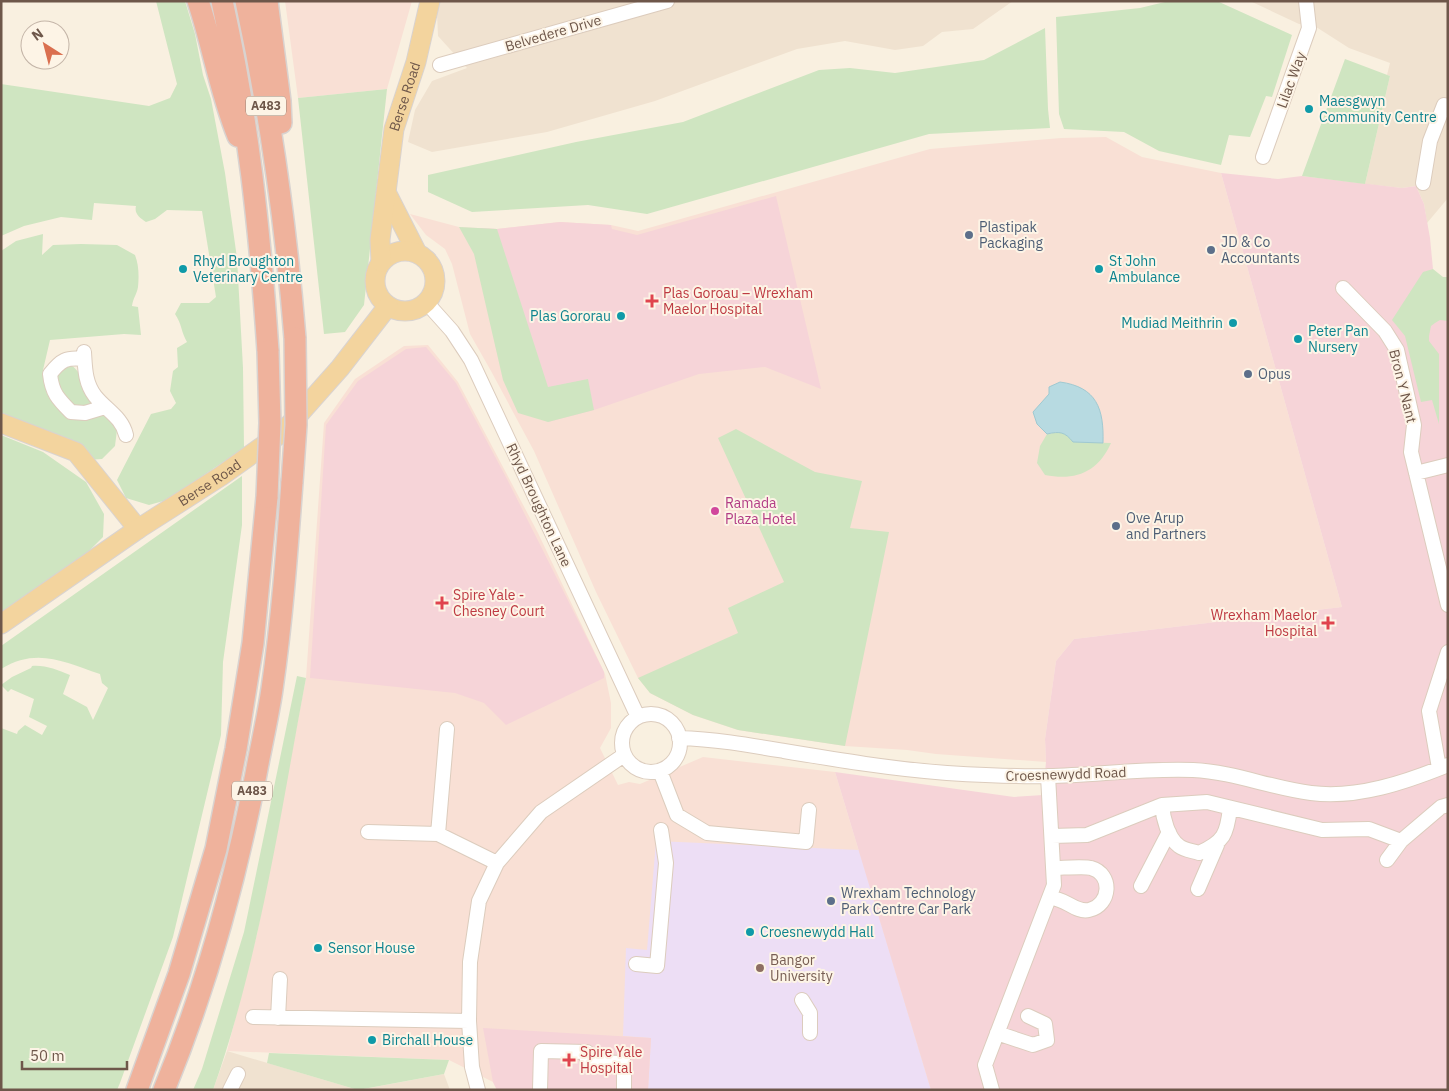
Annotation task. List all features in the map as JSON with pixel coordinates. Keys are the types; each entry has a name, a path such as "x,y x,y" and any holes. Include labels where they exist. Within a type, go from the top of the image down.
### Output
{"highway":[{"name":"A483","path":"198,1 208,31 227,109 252,171"},
{"name":"A483","path":"137,1090 179,974 216,850 236,749 253,643 268,497 270,423 268,350 262,259 252,171 234,56 222,1"},
{"name":"A483","path":"164,1090 177,1059 222,925 244,832 272,690 284,585 292,482 296,425 295,338 290,274 258,58 246,1"},
{"name":"A483","path":"267,1 280,101 282,212"}],"main road":[{"name":"Berse Road","path":"381,262 380,240 394,129 416,62 430,1"},
{"path":"387,194 417,252"},
{"path":"397,251 417,252 426,258 432,266 435,275 435,285 432,294 418,308 408,311 388,306 376,290 376,271 381,262 388,255 397,251"},
{"name":"Berse Road","path":"1,624 138,529 221,476 284,431 340,368 388,306"},
{"path":"1,423 76,452 138,529"}],"street":[{"name":"Belvedere Drive","path":"440,65 667,1"},
{"name":"Lilac Way","path":"1263,157 1309,28 1306,1"},
{"path":"1423,183 1430,141 1446,105"},
{"name":"Bron Y Nant","path":"1343,288 1385,331 1397,350 1414,425 1411,452 1448,605"},
{"name":"Rhyd Broughton Lane","path":"426,302 452,330 471,360 638,717"},
{"path":"105,407 85,413 71,412 60,401 52,388 50,374 60,362 84,355 85,376 94,394 116,416 125,428 126,435"},
{"path":"1416,473 1448,465"},
{"path":"1444,766 1429,711 1448,652"},
{"path":"655,714 664,717 676,729 679,738 678,754 667,768 651,773 642,772 628,762 624,755 622,738 625,729 638,717 655,714"},
{"path":"438,834 448,729"},
{"name":"Croesnewydd Road","path":"679,738 707,739 861,763 944,773 995,776 1048,776 1177,769 1231,774 1257,782 1312,793 1338,794 1365,791 1401,782 1444,766"},
{"path":"478,1090 472,1068 469,1021 470,962 478,901 497,862 541,812 624,755"},
{"path":"660,771 677,815 706,833 806,842 809,810"},
{"path":"992,1090 984,1065 1054,885 1048,776"},
{"path":"1052,836 1087,835 1162,805 1207,802 1322,830 1369,829 1401,841"},
{"path":"1162,805 1163,819 1179,846 1199,853 1216,845"},
{"path":"1387,860 1401,841 1441,807 1448,805"},
{"path":"1198,889 1216,845 1228,826 1230,808"},
{"path":"636,964 657,966 666,863 661,830"},
{"path":"368,832 438,834 497,862"},
{"path":"1141,886 1169,832"},
{"path":"1050,898 1064,900 1076,908 1090,910 1102,902 1107,889 1103,875 1091,867 1053,868"},
{"path":"278,1018 280,978"},
{"path":"802,1000 810,1013 810,1032"},
{"path":"997,1033 1033,1046 1047,1040 1045,1024 1028,1016"},
{"path":"252,1017 469,1021"},
{"path":"540,1090 541,1051 587,1052 587,1062 624,1062 624,1090"},
{"path":"230,1090 238,1074"}],"shaded area":[{"path":"285,1 412,1 387,89 298,98"},
{"path":"440,1 1013,1 973,29 942,32 923,46 895,50 845,41 797,49 655,101 547,132 432,152 408,142 415,110 432,81 467,68 438,36 437,13"},
{"path":"1250,1 1448,1 1448,198 1427,223 1424,204 1416,186 1402,188 1365,184 1390,76 1387,75 1390,63 1349,48 1313,25 1299,24"},
{"path":"1106,137 1142,157 1221,173 1342,607 1074,639 1056,661 1045,739 1046,762 845,746 738,730 693,715 650,693 638,678 596,592 534,451 470,334 452,264 445,249 426,235 410,214 459,227 497,229 560,222 611,225 638,231 930,149 1061,138"},
{"name":"Wrexham Maelor Hospital","path":"1221,173 1278,179 1302,176 1402,188 1416,186 1424,204 1430,238 1433,269 1432,295 1448,286 1448,1090 931,1090 835,772 1014,797 1043,795 1046,762 1045,739 1056,661 1074,639 1342,607"},
{"name":"Plas Goroau – Wrexham Maelor Hospital","path":"776,196 821,389 765,367 699,374 594,410 548,422 480,228 497,229 560,222 611,225 612,229 637,235"},
{"path":"428,345 458,382 538,533 605,674 611,703 611,728 600,748 618,785 629,782 640,784 703,757 835,772 931,1090 497,1090 493,1082 449,1060 227,1051 257,934 306,678 324,423 355,379 404,346"},
{"name":"Spire Yale - Chesney Court","path":"426,347 456,383 508,481 604,672 604,678 506,725 484,703 455,693 310,678 326,425 358,381 406,349"},
{"name":"Bangor University","path":"656,841 859,850 931,1090 648,1090 651,1038 623,1036 626,948 647,950"},
{"name":"Spire Yale Hospital","path":"483,1028 651,1038 648,1090 497,1090 493,1082"},
{"path":"227,1051 358,1090 213,1090"},
{"path":"444,1074 450,1090 359,1090"}],"green space":[{"path":"156,1 185,1 195,34 203,75 211,99 225,173 237,258 243,368 244,448 167,500 149,505 126,498 117,480 151,414 171,409 176,403 170,391 173,371 178,367 177,348 187,342 175,314 181,303 209,303 216,297 202,211 167,210 155,219 146,222 137,214 136,206 94,203 92,220 61,217 24,226 1,236 1,84 149,106 170,98 177,84"},
{"path":"1169,1 1217,1 1292,35 1272,97 1266,96 1250,137 1229,135 1221,165 1159,151 1124,132 1064,129 1059,114 1056,17 1140,8"},
{"path":"1045,28 1050,128 929,134 647,214 588,205 472,212 428,192 428,175 576,142 683,122 819,70 850,68 895,73 984,60"},
{"path":"1345,59 1390,76 1365,184 1302,176"},
{"path":"387,89 364,305 345,332 324,334 298,98"},
{"path":"459,227 497,229 548,387 588,379 594,410 548,422 518,413 503,380 474,254"},
{"path":"43,234 42,255 53,245 81,244 117,245 135,255 138,287 132,306 138,307 141,335 124,334 50,340 43,370 47,394 63,412 102,414 106,416 117,430 115,446 102,459 87,460 70,444 43,429 1,415 1,251 16,241"},
{"path":"1433,269 1443,277 1448,277 1448,321 1440,320 1431,326 1429,336 1429,341 1439,354 1439,424 1432,400 1421,402 1405,336 1392,320 1423,272"},
{"path":"72,366 82,379 93,405 72,407 59,393 56,385 57,375 61,368"},
{"path":"736,429 815,472 862,481 850,528 889,532 845,746 738,730 693,715 650,693 638,678 738,633 728,608 784,582 718,438"},
{"path":"1059,432 1067,434 1074,442 1111,443 1100,461 1085,472 1067,477 1045,475 1037,463 1040,446 1047,434"},
{"path":"1,435 43,452 86,482 104,514 103,537 82,558 1,614"},
{"path":"242,476 242,525 223,662 221,735 173,937 120,1083 117,1090 1,1090 1,728 17,734 25,725 42,735 47,726 29,717 34,699 11,689 8,692 1,685 32,666 47,667 61,671 70,675 63,694 87,707 93,720 108,688 102,683 100,674 51,659 27,659 14,662 1,669 1,646"},
{"path":"297,676 306,678 278,834 244,989 213,1090 193,1090 202,1069 244,932"},
{"path":"269,1053 449,1060 444,1074 358,1090 267,1063"}],"water":[{"path":"1060,382 1082,389 1096,402 1102,420 1103,443 1073,442 1062,433 1047,434 1037,424 1033,412 1049,394 1049,387"}],"place":[{"name":"Maesgwyn Community Centre","path":"1309,109"},
{"name":"Plastipak Packaging","path":"969,235"},
{"name":"JD & Co Accountants","path":"1211,250"},
{"name":"Rhyd Broughton Veterinary Centre","path":"183,269"},
{"name":"St John Ambulance","path":"1099,269"},
{"name":"Plas Goroau – Wrexham Maelor Hospital","path":"652,301"},
{"name":"Plas Gororau","path":"621,316"},
{"name":"Mudiad Meithrin","path":"1233,323"},
{"name":"Peter Pan Nursery","path":"1298,339"},
{"name":"Opus","path":"1248,374"},
{"name":"Ramada Plaza Hotel","path":"715,511"},
{"name":"Ove Arup and Partners","path":"1116,526"},
{"name":"Spire Yale - Chesney Court","path":"442,603"},
{"name":"Wrexham Maelor Hospital","path":"1328,623"},
{"name":"Wrexham Technology Park Centre Car Park","path":"831,901"},
{"name":"Croesnewydd Hall","path":"750,932"},
{"name":"Sensor House","path":"318,948"},
{"name":"Bangor University","path":"760,968"},
{"name":"Birchall House","path":"372,1040"},
{"name":"Spire Yale Hospital","path":"569,1060"}]}
